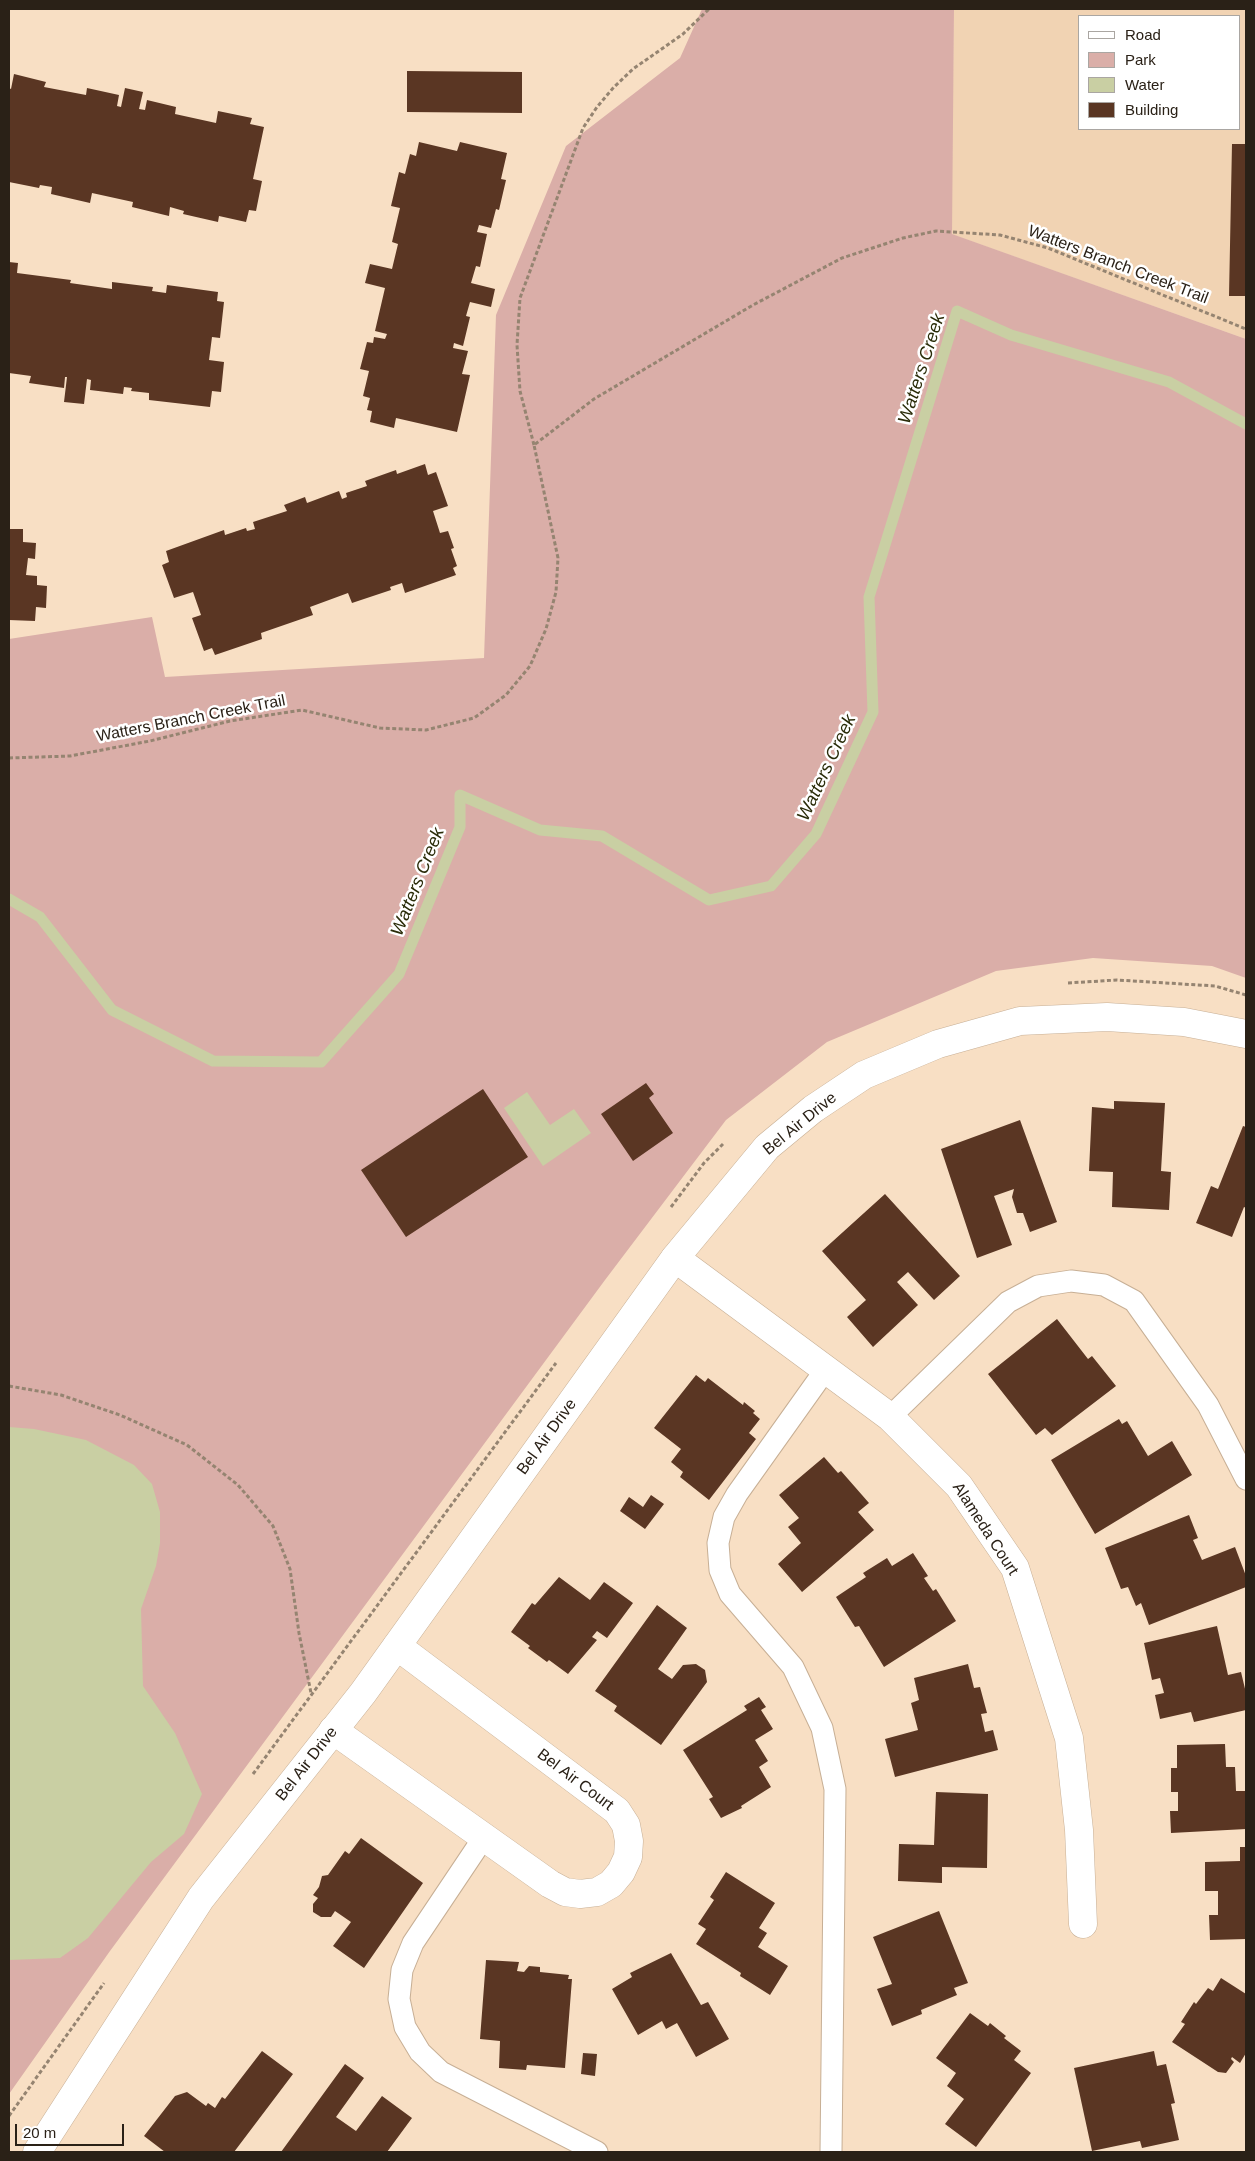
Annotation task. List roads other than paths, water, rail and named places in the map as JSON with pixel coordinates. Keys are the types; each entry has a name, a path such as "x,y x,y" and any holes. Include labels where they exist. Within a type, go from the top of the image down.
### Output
{"street":[{"name":"Bel Air Drive","path":"37,2152 201,1898 397,1646 675,1258 767,1147 813,1109 864,1075 938,1044 1020,1021 1107,1017 1184,1022 1246,1034"},
{"name":"Alameda Court","path":"675,1258 890,1417 959,1486 1015,1568 1069,1738 1079,1830 1083,1924"},
{"name":"Bel Air Court","path":"333,1730 564,1892 580,1894 597,1892 611,1884 622,1872 628,1857 629,1841 626,1825 617,1811 397,1646"}],"lane":[{"path":"890,1417 1008,1302 1038,1286 1071,1281 1104,1285 1134,1301 1208,1405 1246,1479"},
{"path":"826,1369 737,1494 724,1517 718,1543 720,1570 730,1594 793,1667 818,1719 822,1728 835,1789 831,2152"},
{"path":"484,1837 413,1943 402,1970 399,1999 405,2027 420,2052 441,2072 597,2152"}],"water":[{"path":"527,1092 550,1125 574,1109 591,1133 543,1166 504,1108"},
{"path":"9,1427 34,1429 86,1440 134,1465 152,1484 160,1512 160,1543 156,1566 141,1609 143,1686 175,1733 202,1794 184,1834 151,1862 88,1938 60,1958 9,1960"}],"waterway":[{"name":"Watters Creek","path":"9,899 40,917 112,1010 213,1061 321,1062 399,974 460,827 460,795 540,830 602,836 709,900 771,886 816,834 873,712 869,597 957,311 1011,335 1169,382 1246,424"}]}
